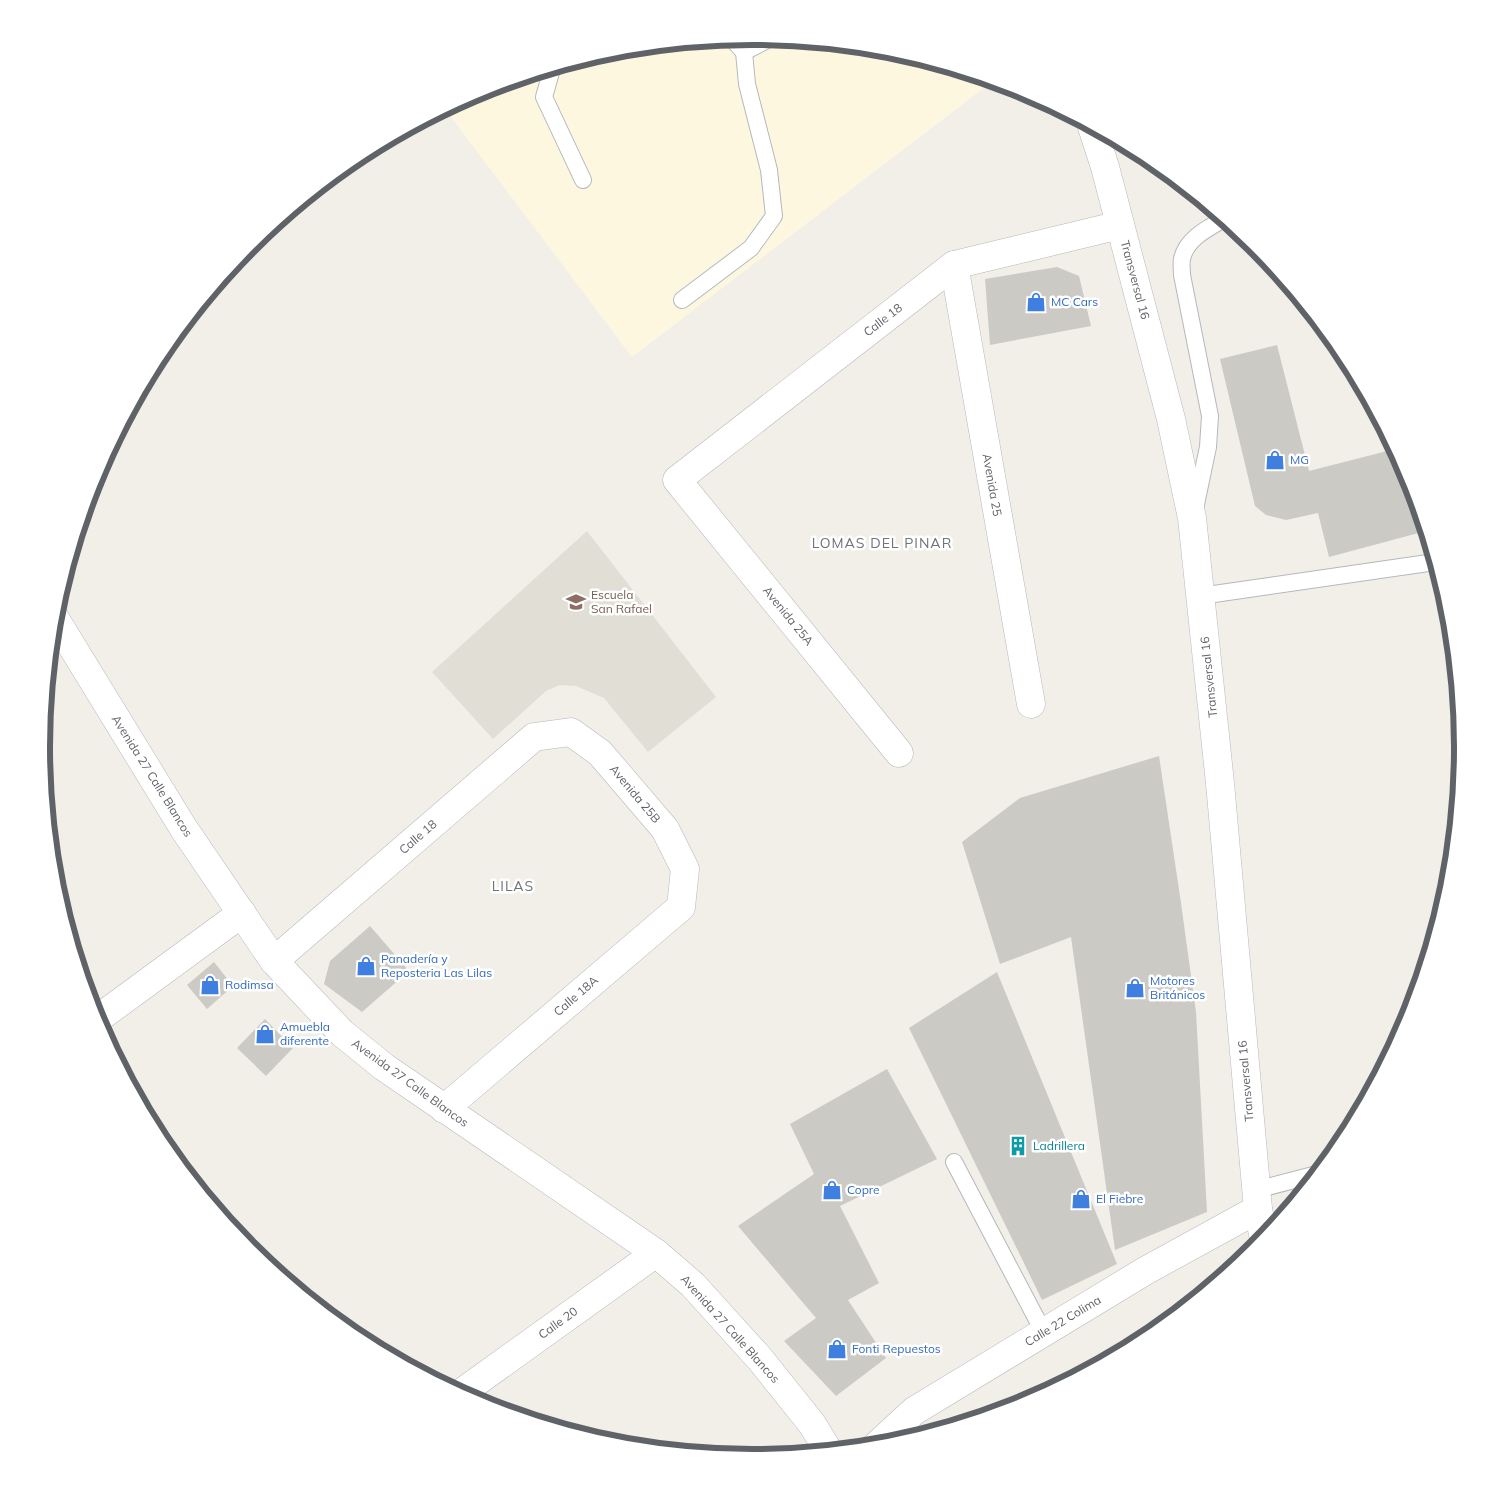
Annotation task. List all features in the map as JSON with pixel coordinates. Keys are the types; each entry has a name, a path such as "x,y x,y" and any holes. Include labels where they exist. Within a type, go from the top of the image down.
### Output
{"main road":[{"name":"Transversal 16","path":"1094,134 1105,167 1171,419 1192,518 1220,783 1257,1200 1262,1228"},
{"name":"Calle 18","path":"677,480 954,265 1120,225"},
{"name":"Avenida 25","path":"954,265 1031,704"},
{"name":"Avenida 25A","path":"677,480 899,753"},
{"name":"Avenida 27 Calle Blancos","path":"60,627 184,829 274,961 342,1033 384,1067 656,1253 693,1285 760,1359 812,1424 825,1445"},
{"name":"Calle 18","path":"274,961 534,737 570,732"},
{"name":"Avenida 25B","path":"570,732 600,753 665,829 685,869"},
{"name":"Calle 18A","path":"444,1109 680,907 685,869"},
{"path":"103,1015 242,913"},
{"name":"Calle 22 Colima","path":"886,1436 914,1411 1145,1271 1257,1200"},
{"name":"Calle 20","path":"467,1388 656,1253"}],"lane":[{"path":"744,52 757,45"},
{"path":"682,300 751,248 774,216 769,170 747,84 744,52 738,46"},
{"path":"550,75 544,98 583,180"},
{"path":"1192,518 1208,447 1210,416 1182,275 1182,259 1191,242 1206,229 1218,222"},
{"path":"1200,596 1429,563"},
{"path":"954,1162 1044,1332"},
{"path":"1257,1200 1305,1179"}],"shaded area":[{"path":"752,45 844,51 889,58 934,69 987,85 632,357 449,114 483,98 526,82 570,69 615,58 660,51 706,47"},
{"name":"Escuela San Rafael","path":"587,531 716,697 648,752 604,698 576,686 560,685 546,691 493,739 432,672"}],"building":[{"name":"MC Cars","path":"1057,267 1079,276 1091,326 990,345 985,279"},
{"name":"MG","path":"1277,345 1309,471 1388,451 1401,478 1420,533 1329,557 1318,513 1286,520 1266,515 1255,506 1220,359"},
{"name":"Motores Británicos","path":"1159,756 1196,1012 1207,1212 1115,1250 1071,937 1000,964 962,842 1020,798"},
{"name":"Panadería y Reposteria Las Lilas","path":"370,926 409,971 362,1012 324,984 330,961"},
{"name":"Rodimsa","path":"214,962 233,986 207,1009 187,985"},
{"name":"Ladrillera","path":"997,972 1117,1264 1042,1300 909,1028"},
{"name":"Amuebla diferente","path":"265,1019 293,1048 266,1076 237,1048"},
{"name":"Copre","path":"887,1069 937,1159 840,1206 879,1283 848,1300 886,1358 836,1396 784,1341 816,1318 738,1226 814,1174 790,1124"}],"place":[{"name":"MC Cars","path":"1036,302"},
{"name":"MG","path":"1275,460"},
{"name":"Escuela San Rafael","path":"576,602"},
{"name":"Panadería y Reposteria Las Lilas","path":"366,966"},
{"name":"Rodimsa","path":"210,985"},
{"name":"Motores Británicos","path":"1135,988"},
{"name":"Amuebla diferente","path":"265,1034"},
{"name":"Ladrillera","path":"1018,1146"},
{"name":"Copre","path":"832,1190"},
{"name":"El Fiebre","path":"1081,1199"},
{"name":"Fonti Repuestos","path":"837,1349"}],"district":[{"name":"LOMAS DEL PINAR","path":"882,543"},
{"name":"LILAS","path":"513,886"}]}
